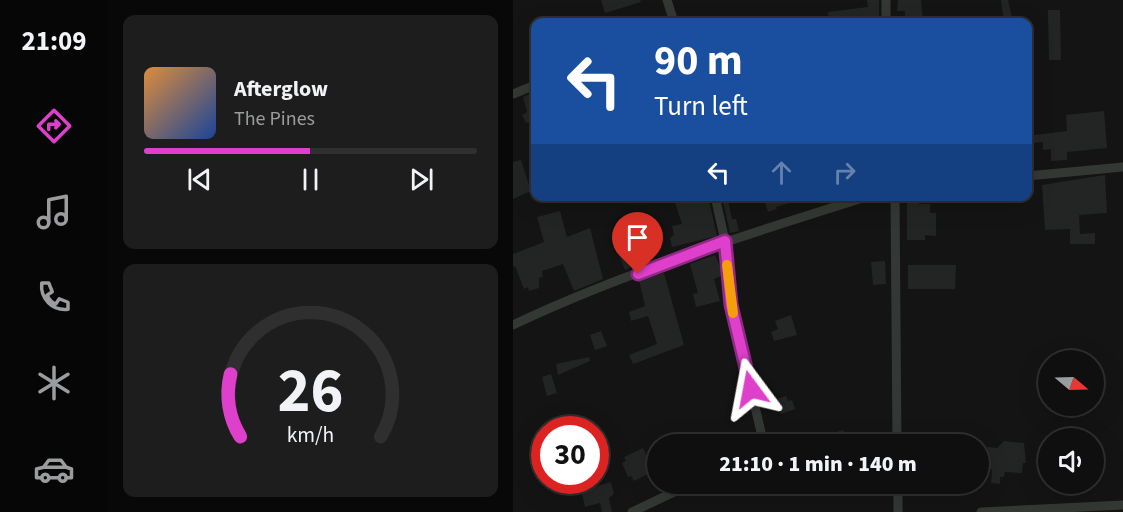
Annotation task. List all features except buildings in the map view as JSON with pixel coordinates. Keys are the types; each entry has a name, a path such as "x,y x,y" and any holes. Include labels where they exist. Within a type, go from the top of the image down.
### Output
{"street":[{"path":"667,0 673,18"},
{"path":"886,0 886,18"},
{"path":"513,94 531,87"},
{"path":"1032,176 1123,167"},
{"path":"716,201 725,241 731,305 761,434"},
{"path":"513,325 551,307 725,241 853,201"},
{"path":"895,201 897,434"},
{"path":"632,512 670,494"},
{"path":"898,494 898,512"},
{"path":"981,512 1123,505"}],"slow traffic":[{"path":"727,265 733,313"}],"route":[{"path":"638,274 725,241 731,305 751,389"}]}
